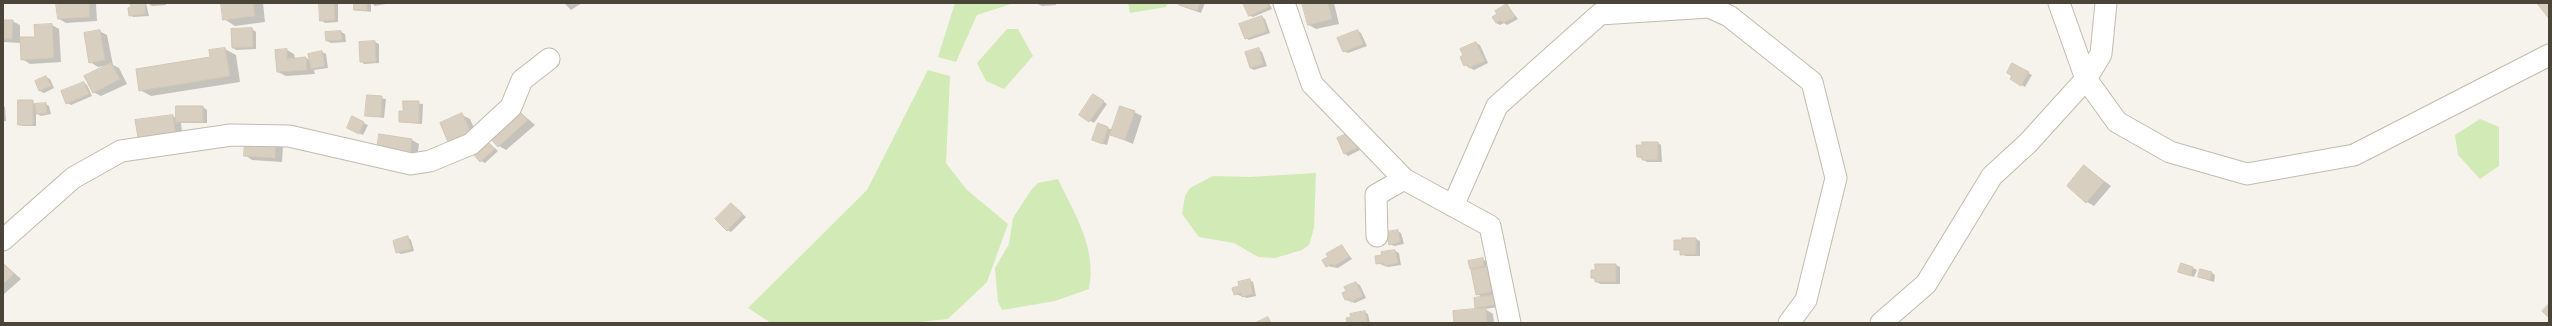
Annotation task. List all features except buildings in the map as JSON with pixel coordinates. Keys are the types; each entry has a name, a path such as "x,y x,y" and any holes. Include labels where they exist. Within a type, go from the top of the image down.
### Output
{"street":[{"path":"1284,3 1312,84 1404,179 1490,226 1510,323"},
{"path":"2059,3 2086,80 2117,122 2170,152 2246,174 2354,155 2549,55"},
{"path":"1881,323 1926,284 1992,176 2028,143 2086,80 2101,54 2106,3"},
{"path":"1453,206 1497,106 1600,14 1709,7 1729,16 1812,82 1836,178 1806,300 1789,323"},
{"path":"3,240 73,178 121,151 231,134 289,136 411,164 430,161 471,144 511,107 522,80 548,59"},
{"path":"1377,236 1376,195 1404,179"}],"green space":[{"path":"955,3 1011,4 977,15 956,62 938,57"},
{"path":"1128,3 1168,3 1166,7 1130,13"},
{"path":"1007,29 1018,29 1033,56 1004,89 986,81 977,63"},
{"path":"928,70 950,76 946,163 967,190 1008,224 987,282 948,319 912,323 771,323 748,308 867,190"},
{"path":"2480,119 2499,127 2499,166 2480,179 2458,155 2455,135"},
{"path":"1316,173 1314,228 1309,245 1302,250 1275,258 1258,257 1234,243 1199,237 1182,214 1185,196 1190,188 1213,176 1249,177"},
{"path":"1058,179 1083,232 1087,246 1091,274 1089,289 1055,301 1002,310 998,302 995,268 1009,244 1013,218 1032,189 1038,183"}]}
